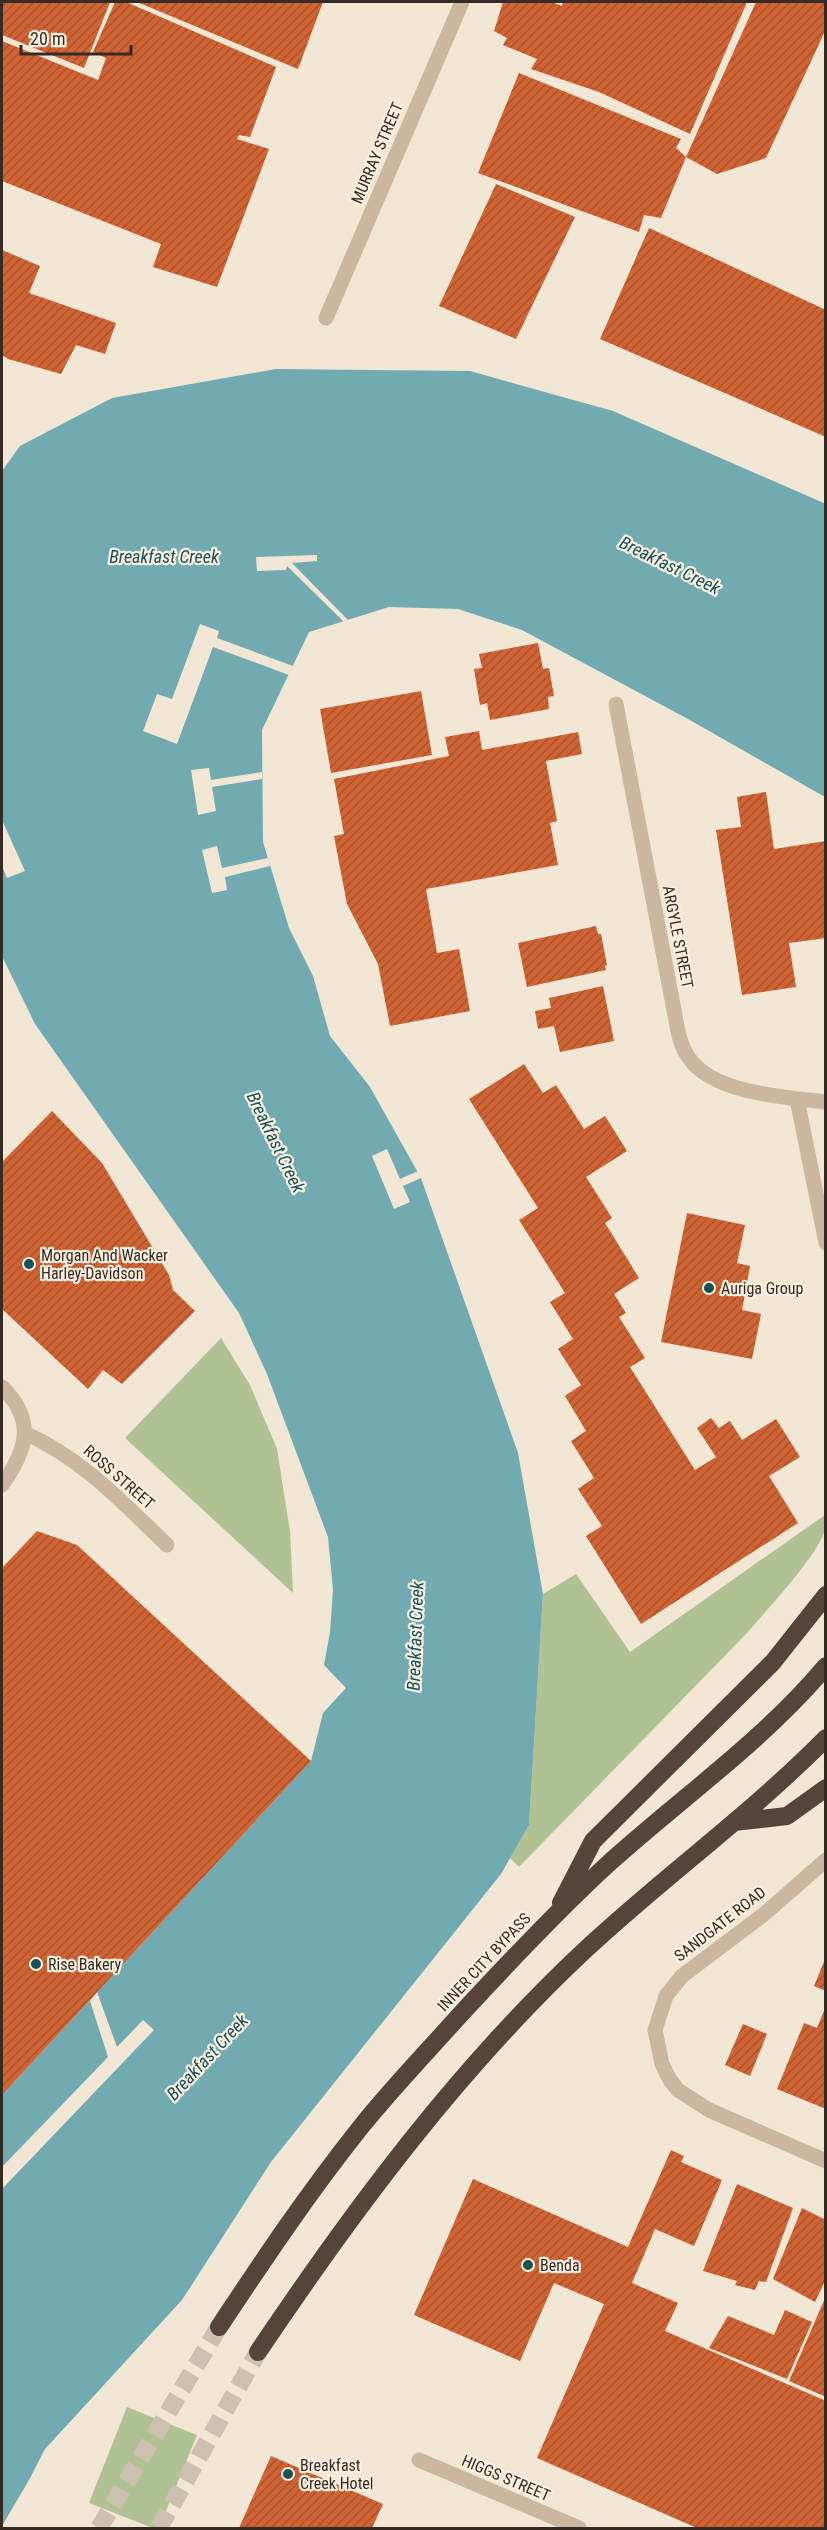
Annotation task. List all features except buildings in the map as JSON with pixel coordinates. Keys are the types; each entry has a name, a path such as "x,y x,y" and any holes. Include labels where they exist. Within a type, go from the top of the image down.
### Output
{"highway":[{"path":"554,1917 593,1841 773,1662 825,1595"},
{"name":"INNER CITY BYPASS","path":"219,2327 275,2243 360,2128 417,2063 554,1917 609,1863 713,1777 775,1720 825,1666"},
{"path":"258,2352 321,2259 376,2185 483,2056 583,1952 799,1765 825,1738"},
{"path":"734,1822 787,1816 825,1788"}],"street":[{"name":"MURRAY STREET","path":"326,318 462,2"},
{"name":"ARGYLE STREET","path":"616,704 674,1010 688,1058 703,1073 721,1083 796,1099 825,1102"},
{"path":"796,1099 825,1243"},
{"path":"2,1387 21,1413 25,1433 16,1464 2,1485"},
{"name":"ROSS STREET","path":"25,1433 56,1448 93,1474 167,1545"},
{"name":"SANDGATE ROAD","path":"825,1860 763,1915 682,1977 666,1996 655,2030 662,2064 678,2090 709,2110 825,2161"},
{"name":"HIGGS STREET","path":"419,2460 579,2529"}],"green space":[{"path":"221,1338 250,1385 277,1449 290,1531 293,1593 125,1438"},
{"path":"825,1515 825,1527 821,1540 803,1568 778,1598 746,1634 519,1867 510,1858 529,1825 543,1594 576,1574 630,1652"},
{"path":"127,2407 197,2435 159,2528 153,2528 89,2503"}],"water":[{"name":"Breakfast Creek","path":"276,369 470,371 613,411 826,504 825,797 688,719 522,630 458,609 389,607 309,632 262,730 263,842 289,928 313,976 330,1036 370,1087 421,1178 518,1453 543,1594 529,1825 501,1874 271,2162 182,2300 45,2449 2,2526 2,2095 311,1761 323,1713 346,1688 324,1665 330,1632 333,1590 328,1537 267,1374 239,1313 35,1024 2,956 2,471 20,446 112,398"}],"pier":[{"path":"317,555 317,561 292,563 348,620 343,621 287,566 286,570 257,571 256,557"},
{"path":"200,624 219,631 217,638 293,666 289,675 213,647 177,744 143,731 157,694 172,699"},
{"path":"209,768 211,780 262,772 262,779 212,787 216,811 198,815 191,770"},
{"path":"2,820 25,871 7,878 2,866"},
{"path":"217,846 222,868 268,858 270,866 225,877 227,890 212,893 202,850"},
{"path":"387,1149 400,1179 418,1171 421,1178 403,1186 410,1202 394,1209 372,1156"},
{"path":"97,1992 117,2047 143,2020 154,2030 2,2189 2,2167 108,2057 90,2001"}],"tunnel":[{"path":"99,2528 219,2327"},
{"path":"159,2528 258,2352"}],"place":[{"name":"Morgan And Wacker Harley-Davidson","path":"29,1264"},
{"name":"Auriga Group","path":"709,1288"},
{"name":"Rise Bakery","path":"36,1964"},
{"name":"Benda","path":"528,2265"},
{"name":"Breakfast Creek Hotel","path":"288,2474"}]}
